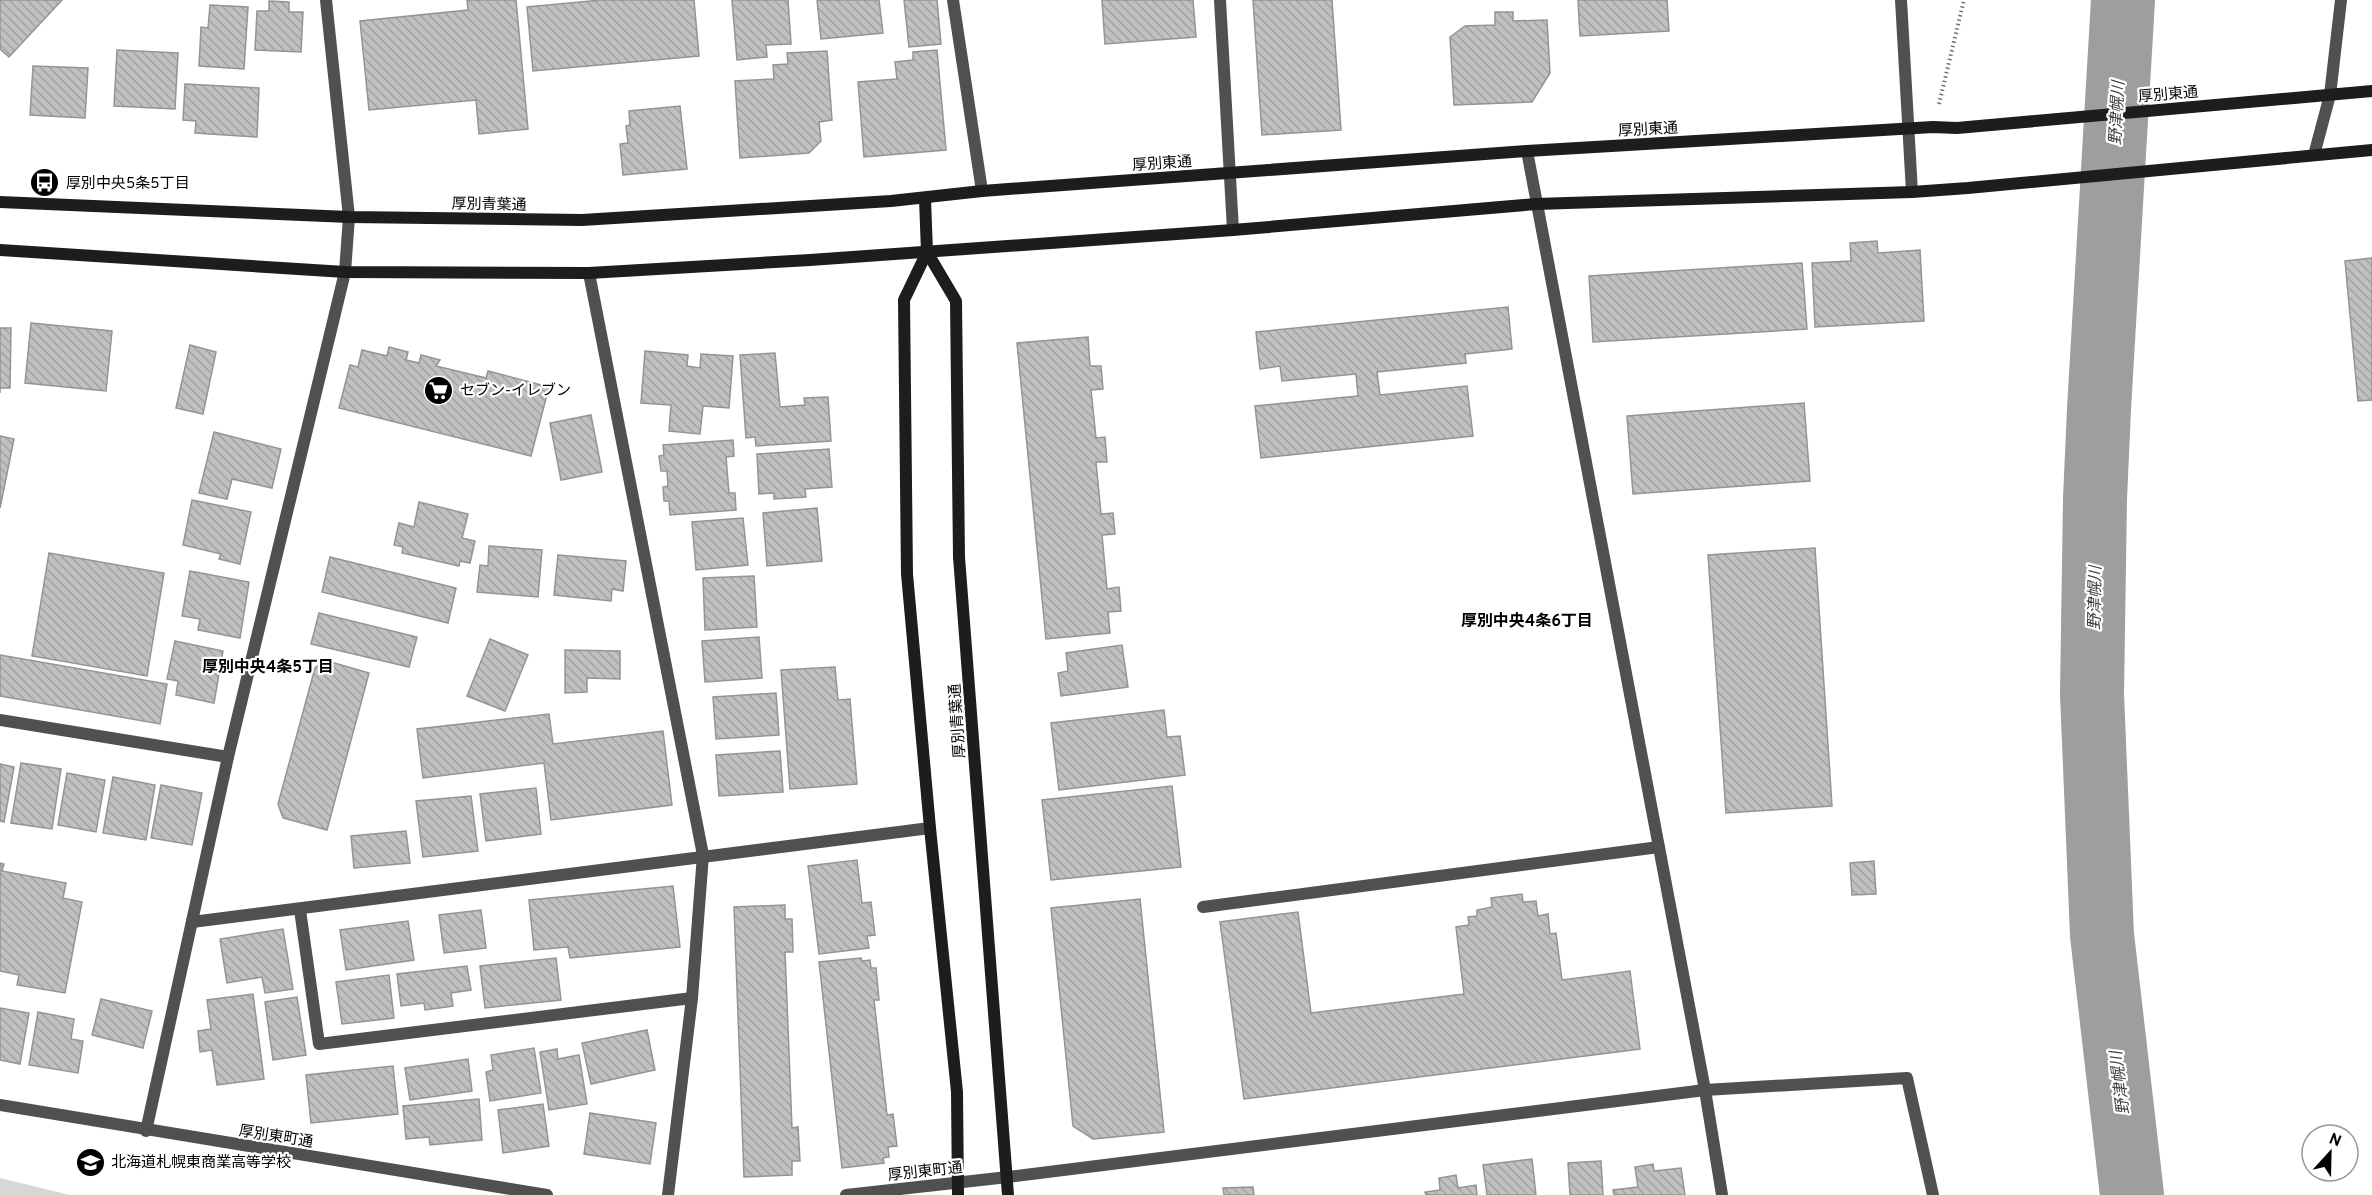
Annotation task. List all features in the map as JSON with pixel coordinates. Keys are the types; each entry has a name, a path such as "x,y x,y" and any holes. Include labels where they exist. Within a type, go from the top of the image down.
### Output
{"street":[{"path":"146,1131 228,757 345,272 349,217 326,0"},
{"path":"953,0 982,192"},
{"path":"1220,0 1233,230"},
{"path":"1901,0 1912,192"},
{"path":"2314,155 2330,95 2341,0"},
{"name":"厚別東通","path":"925,199 982,192 1527,151 1933,127 1958,128 2372,91"},
{"path":"0,250 345,272 590,273 1233,230 1536,204 1912,192 2372,150"},
{"path":"1527,151 1705,1090 1722,1195"},
{"name":"厚別青葉通","path":"0,201 349,217 582,220 925,199 927,252 904,300 907,574 957,1092 958,1189"},
{"name":"厚別青葉通","path":"927,252 956,301 959,557 1008,1195"},
{"path":"590,273 703,855 692,998 668,1195"},
{"path":"0,720 228,757"},
{"path":"192,922 300,910 703,855 930,828"},
{"path":"1203,907 1659,847"},
{"path":"300,910 319,1044 692,998"},
{"name":"厚別東町通","path":"846,1195 958,1189 1008,1177 1705,1090 1907,1078 1933,1195"},
{"name":"厚別東町通","path":"0,1105 146,1131 547,1195"}],"path":[{"path":"1933,127 1964,0"}],"shaded area":[{"path":"0,1178 70,1195 0,1195"}],"building":[{"path":"0,0 62,0 9,57 0,49"},
{"path":"467,0 516,0 528,129 479,134 476,100 369,110 360,21 468,10"},
{"path":"601,0 694,0 699,56 533,71 527,7"},
{"path":"732,0 788,0 791,44 766,45 767,57 737,60"},
{"path":"817,0 879,0 883,33 821,39"},
{"path":"904,0 937,0 941,44 909,47"},
{"path":"1102,0 1193,0 1196,37 1105,44"},
{"path":"1253,0 1332,0 1341,130 1262,135"},
{"path":"1578,0 1667,0 1669,31 1580,36"},
{"path":"269,1 289,2 289,12 303,12 301,52 255,50 257,11 269,11"},
{"path":"210,5 248,7 244,69 199,66 201,27 208,28"},
{"path":"1495,12 1513,12 1513,21 1547,20 1550,73 1532,102 1454,105 1450,37 1465,26 1495,25"},
{"path":"117,50 178,53 175,109 114,106"},
{"path":"937,50 946,150 864,157 858,82 897,79 895,62 913,60 913,52"},
{"path":"827,51 832,120 819,122 821,141 809,153 740,158 735,81 774,79 773,65 788,64 787,53"},
{"path":"33,66 88,68 85,118 30,115"},
{"path":"185,84 259,88 257,137 195,133 196,121 183,120"},
{"path":"680,106 687,169 623,175 620,144 628,143 626,126 630,125 629,111"},
{"path":"1877,241 1878,253 1920,250 1924,321 1815,327 1812,263 1851,261 1850,243"},
{"path":"2372,258 2372,400 2358,401 2345,261"},
{"path":"1802,263 1807,329 1593,342 1589,276"},
{"path":"1508,307 1512,349 1465,354 1466,363 1377,372 1380,395 1467,386 1473,436 1261,458 1255,406 1358,396 1356,374 1282,381 1280,366 1260,369 1256,332"},
{"path":"31,323 112,331 106,391 25,383"},
{"path":"0,328 11,328 10,388 0,388"},
{"path":"1088,337 1090,366 1101,366 1103,389 1091,390 1096,438 1105,437 1107,462 1096,462 1101,514 1113,513 1115,534 1102,535 1107,589 1119,587 1121,611 1108,612 1110,633 1046,639 1017,343"},
{"path":"190,345 216,352 203,414 176,408"},
{"path":"389,347 408,352 406,360 419,363 421,355 440,360 436,366 486,378 488,371 549,387 531,456 339,408 350,365 358,367 362,350 387,356"},
{"path":"645,351 688,355 687,366 700,368 701,354 733,356 729,408 703,406 700,434 669,431 671,405 641,403"},
{"path":"775,353 780,407 805,405 804,398 828,397 831,441 756,446 755,437 746,438 740,355"},
{"path":"1804,403 1810,481 1633,494 1627,416"},
{"path":"591,415 602,472 561,480 550,423"},
{"path":"214,432 281,449 272,488 232,479 227,499 199,493"},
{"path":"0,436 14,439 0,508"},
{"path":"733,440 734,456 726,457 729,493 735,493 736,510 670,515 669,501 664,501 663,487 668,486 667,471 661,471 659,456 664,455 663,445"},
{"path":"829,449 832,487 805,489 806,497 774,499 774,493 759,494 757,454"},
{"path":"192,500 251,512 240,564 219,559 221,554 183,545"},
{"path":"419,502 468,514 462,538 475,541 470,563 460,561 459,566 402,553 403,547 394,545 399,523 414,527"},
{"path":"817,508 822,561 767,566 763,513"},
{"path":"743,518 748,565 696,570 692,522"},
{"path":"489,546 542,550 538,597 477,592 480,565 488,566"},
{"path":"1815,548 1832,806 1726,813 1708,555"},
{"path":"49,553 164,573 147,676 32,656"},
{"path":"558,555 626,561 623,591 612,589 611,601 554,595"},
{"path":"330,557 456,588 448,623 322,592"},
{"path":"190,571 249,582 240,638 198,630 200,619 182,616"},
{"path":"754,576 757,627 705,630 703,578"},
{"path":"319,613 417,637 409,667 311,644"},
{"path":"759,637 762,678 705,682 702,641"},
{"path":"490,639 528,655 505,711 467,696"},
{"path":"175,641 223,651 214,703 176,695 178,681 167,679"},
{"path":"1122,645 1128,687 1061,696 1058,673 1068,671 1066,653"},
{"path":"565,650 620,651 620,679 587,678 587,692 565,693"},
{"path":"0,655 167,684 160,724 0,696"},
{"path":"324,660 369,673 327,830 283,818 278,804 315,668"},
{"path":"835,667 838,700 850,699 857,784 790,789 781,670"},
{"path":"776,693 779,735 716,739 713,697"},
{"path":"1164,710 1167,737 1180,736 1185,775 1059,790 1051,723"},
{"path":"549,714 553,744 663,731 672,805 551,820 544,763 423,778 417,729"},
{"path":"780,751 783,792 719,796 716,755"},
{"path":"21,763 61,769 52,829 11,823"},
{"path":"0,764 14,767 4,822 0,821"},
{"path":"67,773 105,780 96,832 58,825"},
{"path":"113,777 155,785 146,840 103,833"},
{"path":"161,785 202,793 192,845 151,838"},
{"path":"1172,786 1181,867 1051,880 1042,800"},
{"path":"536,788 541,834 486,841 480,794"},
{"path":"471,796 478,851 423,857 416,801"},
{"path":"406,831 410,863 354,868 351,836"},
{"path":"857,860 862,903 871,902 875,935 867,936 869,948 819,954 808,866"},
{"path":"1874,861 1876,894 1852,895 1850,863"},
{"path":"0,863 4,864 2,871 66,883 63,898 82,902 65,993 17,985 19,975 0,971"},
{"path":"673,886 680,947 570,958 568,947 534,950 529,900"},
{"path":"1522,894 1523,902 1536,901 1538,916 1548,914 1550,934 1556,933 1562,980 1630,971 1640,1049 1244,1099 1220,922 1298,912 1311,1013 1464,994 1456,927 1469,925 1468,917 1477,916 1477,910 1492,907 1491,898"},
{"path":"1140,899 1164,1132 1093,1139 1073,1126 1051,908"},
{"path":"785,905 785,919 792,919 793,952 785,952 792,1128 798,1127 800,1161 792,1161 792,1175 744,1177 734,907"},
{"path":"481,910 486,948 444,953 439,915"},
{"path":"408,921 414,960 346,970 340,930"},
{"path":"283,929 293,989 265,993 262,977 227,983 220,939"},
{"path":"556,958 561,1000 485,1008 480,966"},
{"path":"861,958 862,961 870,960 871,968 876,968 879,1000 874,1000 887,1115 893,1114 897,1146 888,1147 889,1157 883,1158 884,1163 842,1168 819,962"},
{"path":"467,966 471,990 451,993 453,1006 425,1010 424,1003 401,1006 397,974"},
{"path":"389,975 394,1018 342,1024 336,982"},
{"path":"253,994 264,1079 217,1085 212,1050 200,1052 198,1031 211,1029 207,1000"},
{"path":"297,997 306,1055 273,1060 265,1002"},
{"path":"101,999 152,1011 143,1048 92,1035"},
{"path":"0,1008 29,1013 20,1064 0,1060"},
{"path":"38,1012 74,1019 71,1039 83,1041 78,1073 29,1065"},
{"path":"647,1030 655,1070 591,1084 582,1043"},
{"path":"534,1048 541,1093 490,1101 486,1072 493,1070 491,1055"},
{"path":"557,1049 558,1059 579,1055 587,1104 549,1110 540,1052"},
{"path":"468,1059 472,1091 410,1100 405,1068"},
{"path":"393,1066 398,1114 311,1123 306,1075"},
{"path":"479,1099 482,1140 430,1145 429,1137 406,1139 403,1106"},
{"path":"543,1104 549,1146 503,1153 498,1110"},
{"path":"590,1113 656,1123 650,1164 584,1154"},
{"path":"1532,1159 1536,1195 1487,1195 1483,1165"},
{"path":"1601,1161 1603,1195 1570,1195 1568,1163"},
{"path":"1653,1164 1654,1171 1681,1168 1685,1195 1614,1195 1613,1190 1638,1187 1635,1167"},
{"path":"1456,1175 1458,1188 1476,1185 1477,1195 1426,1195 1425,1192 1440,1190 1439,1178"},
{"path":"1253,1187 1254,1195 1224,1195 1223,1188"}],"waterway":[{"name":"野津幌川","path":"2123,0 2099,409 2092,694 2102,935 2132,1195"}],"place":[{"name":"厚別中央5条5丁目","path":"45,183"},
{"name":"セブン-イレブン","path":"439,390"},
{"name":"北海道札幌東商業高等学校","path":"90,1162"}],"district":[{"name":"厚別中央4条6丁目","path":"1527,620"},
{"name":"厚別中央4条5丁目","path":"268,666"}]}
